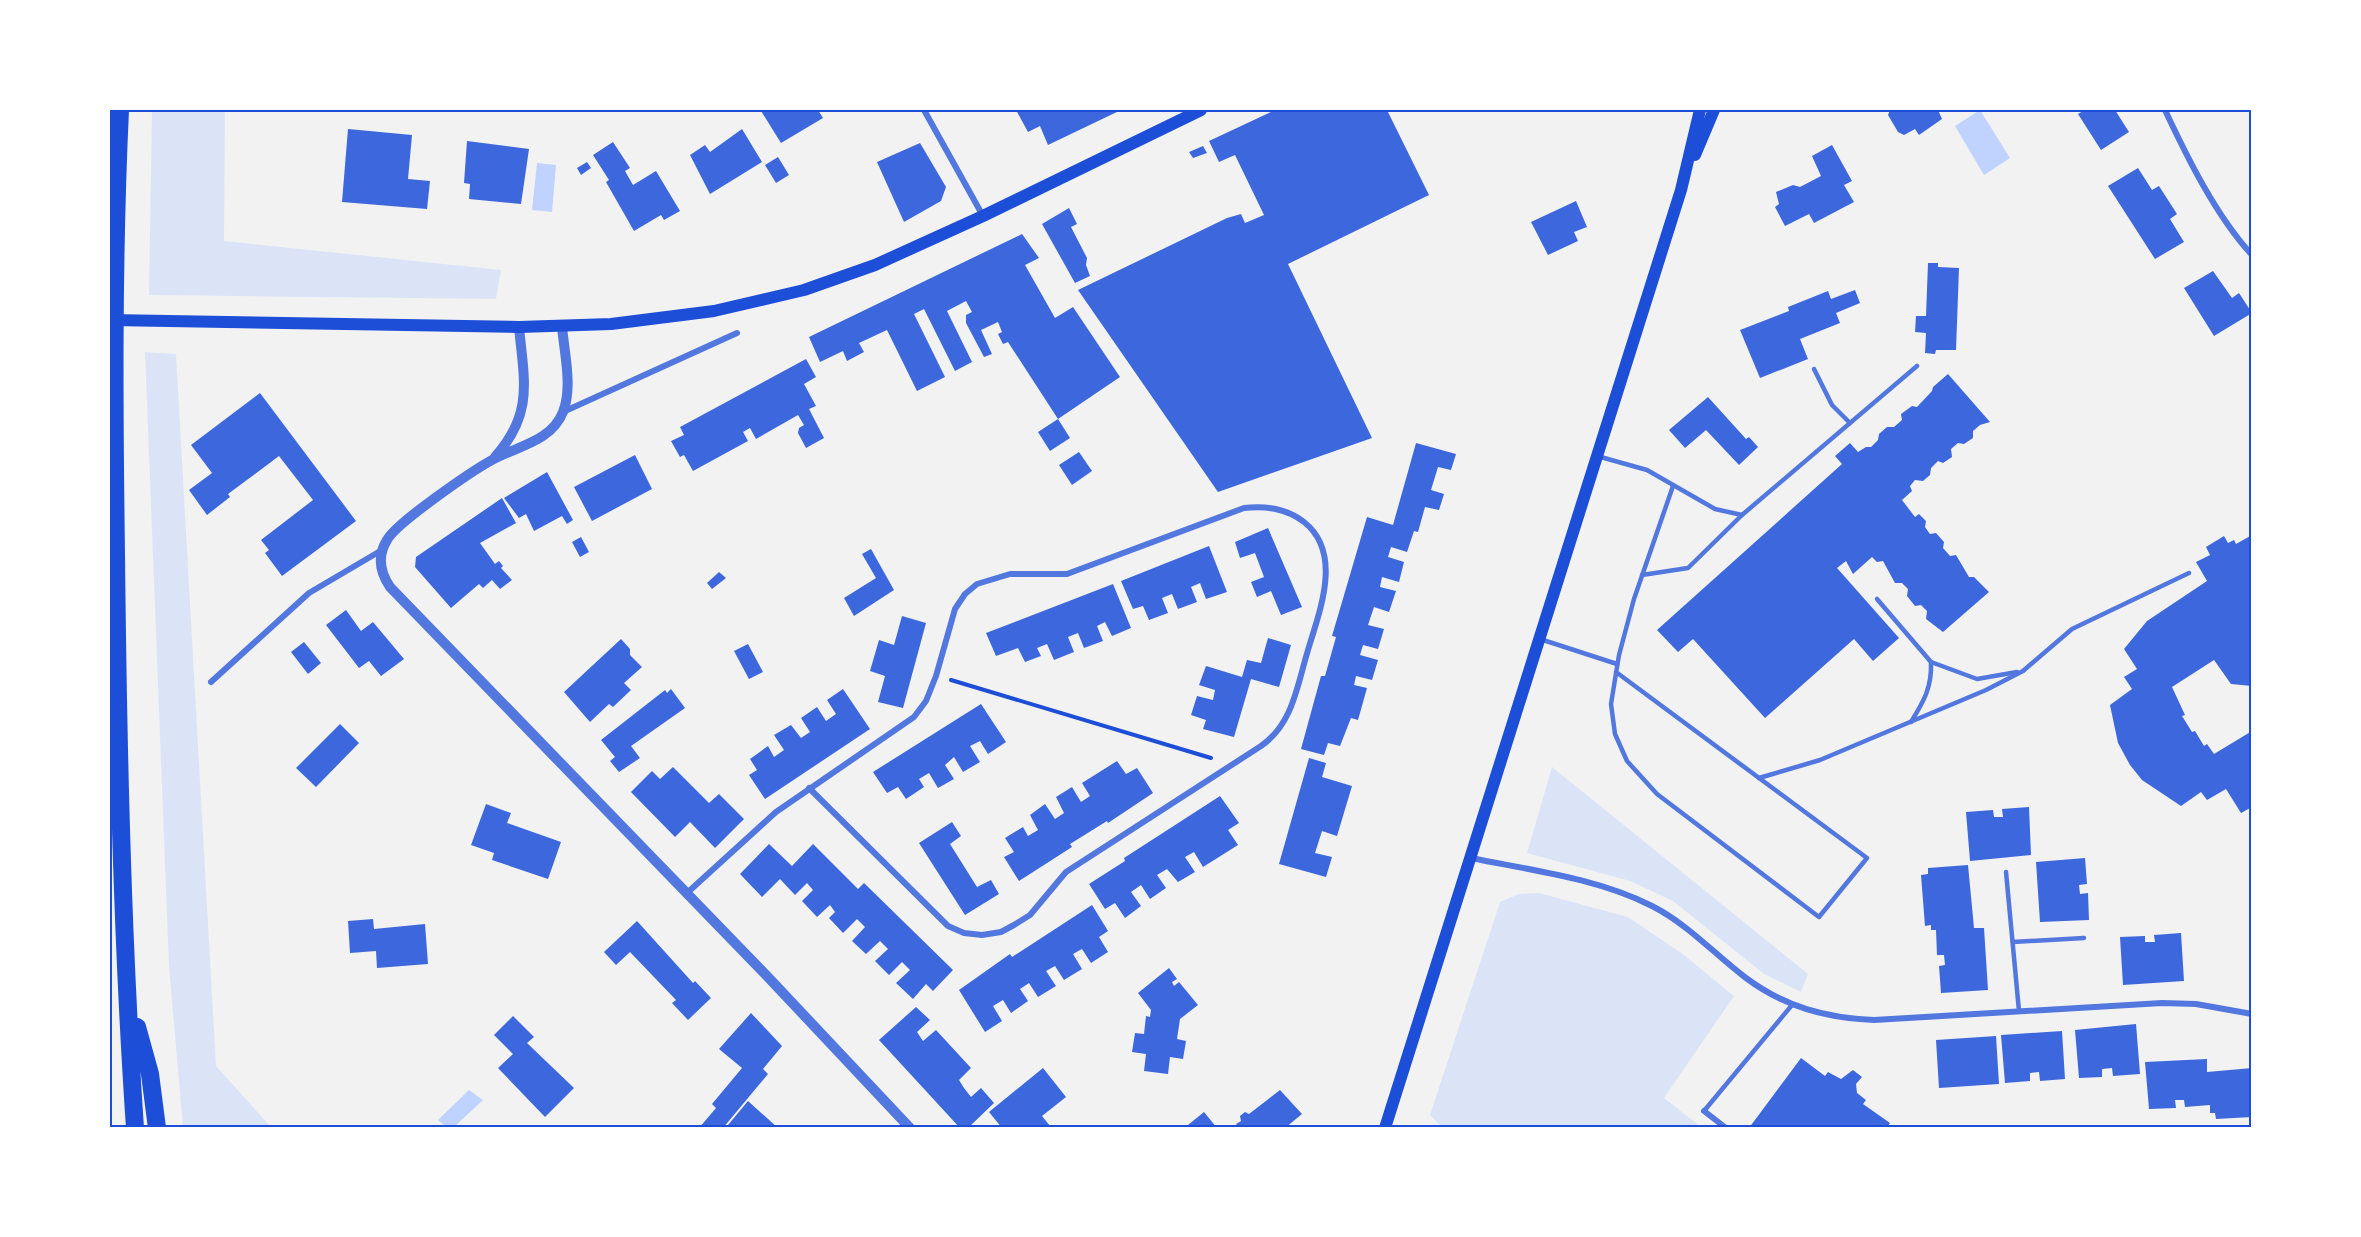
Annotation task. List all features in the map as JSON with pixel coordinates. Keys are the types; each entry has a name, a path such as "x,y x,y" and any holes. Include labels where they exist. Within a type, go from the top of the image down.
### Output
{"highway":[{"path":"120,110 115,442 119,770 127,990 135,1128"},
{"path":"127,990 150,1074 157,1128"}],"main road":[{"path":"110,320 519,327 656,320 714,311 783,295 875,265 983,216 1201,110"},
{"path":"1385,1128 1681,190 1700,110"},
{"path":"1681,190 1714,110"}],"street":[{"path":"924,110 983,216"},
{"path":"2165,110 2194,167 2230,226 2252,255"},
{"path":"562,326 566,379 563,412 553,428 538,439 492,459 404,522 387,539 382,550 380,564 390,587 687,893 910,1128"},
{"path":"492,459 514,434 523,405 519,327"},
{"path":"563,412 737,333"},
{"path":"687,893 751,832 809,788 914,717 926,701 936,676 955,609 965,594 977,584 1010,574 1067,574 1244,508 1261,506 1279,508 1297,517 1313,529 1322,544 1327,564 1325,582 1289,714 1272,738 1066,872 1030,915 1001,932 982,935 964,933 948,926 809,788"},
{"path":"210,682 309,593 382,550"},
{"path":"1471,858 1596,885 1651,906 1699,936 1745,977 1771,995 1792,1005 1840,1018 1874,1020 2162,1003 2196,1004 2252,1014"},
{"path":"1704,1111 1726,1128"}],"lane":[{"path":"1642,575 1688,568 1742,515 1917,366"},
{"path":"1814,369 1832,405 1850,423"},
{"path":"1597,456 1647,470 1715,508 1742,515"},
{"path":"1616,672 1867,858 1819,917 1657,794 1627,761 1615,734 1611,704 1617,664 1642,575 1673,486"},
{"path":"1759,778 1820,760 2023,671 2072,629 2189,573"},
{"path":"1877,599 1932,662 1977,679 2023,671"},
{"path":"1540,639 1617,664"},
{"path":"1911,722 1928,696 1932,679 1932,662"},
{"path":"2006,872 2019,1011"},
{"path":"2013,942 2084,938"},
{"path":"1704,1111 1792,1005"}],"path":[{"path":"936,676 1232,764"}],"shaded area":[{"path":"152,110 225,110 224,241 501,270 496,299 149,295"},
{"path":"145,352 176,354 216,1066 271,1127 183,1127 169,966"},
{"path":"1552,767 1808,974 1801,992 1764,974 1673,901 1630,881 1527,853"},
{"path":"1539,893 1628,917 1684,955 1734,996 1664,1098 1701,1127 1443,1128 1430,1115 1500,902 1519,894"}],"water":[{"path":"1980,110 2010,158 1984,175 1955,126"},
{"path":"537,163 556,165 552,212 532,210"},
{"path":"469,1090 483,1100 454,1127 446,1127 438,1120"}],"building":[{"path":"818,110 823,118 781,143 761,111"},
{"path":"1016,110 1121,110 1048,145 1040,126 1028,132"},
{"path":"1275,110 1387,110 1429,195 1288,264 1372,438 1218,492 1078,290 1227,218 1241,214 1245,223 1264,215 1235,155 1219,162 1209,141"},
{"path":"1890,110 1938,110 1942,119 1919,135 1915,129 1904,135 1898,132 1888,115"},
{"path":"2085,110 2115,110 2129,132 2101,150 2078,114"},
{"path":"348,129 412,135 408,179 430,181 427,209 342,202"},
{"path":"742,129 762,162 710,194 690,155 705,145 710,152"},
{"path":"467,141 529,149 521,204 469,199 470,184 464,183"},
{"path":"613,142 630,168 625,171 633,185 656,171 680,211 664,220 661,215 634,231 606,182 609,180 593,155"},
{"path":"920,143 946,187 941,201 904,222 877,162"},
{"path":"1832,145 1852,181 1844,185 1854,202 1814,223 1809,214 1785,226 1775,207 1779,204 1776,192 1793,185 1800,187 1821,176 1812,156"},
{"path":"1203,146 1207,153 1193,158 1189,152"},
{"path":"778,157 789,175 776,183 765,165"},
{"path":"587,162 591,168 581,175 577,168"},
{"path":"2138,168 2152,190 2159,186 2177,214 2170,219 2184,242 2155,259 2108,186"},
{"path":"1576,201 1587,227 1574,232 1578,241 1548,255 1531,222"},
{"path":"1069,208 1077,224 1071,227 1087,258 1086,265 1090,276 1075,283 1042,224"},
{"path":"1022,234 1039,258 1025,265 1055,318 1073,307 1120,377 1058,419 1008,342 1003,344 998,334 1002,332 998,322 981,330 992,354 984,357 966,323 966,315 972,312 966,301 947,311 972,362 955,371 924,309 914,314 945,377 917,391 887,330 859,343 864,352 847,361 843,351 820,362 809,337"},
{"path":"1928,263 1938,263 1938,267 1959,268 1956,350 1936,350 1935,354 1925,353 1926,333 1915,332 1916,316 1926,316"},
{"path":"2213,271 2232,298 2239,293 2252,313 2214,336 2184,288"},
{"path":"1855,290 1860,303 1836,313 1840,323 1800,339 1808,359 1760,378 1740,330 1789,311 1788,307 1828,291 1831,299"},
{"path":"806,359 816,377 804,384 816,406 809,409 824,438 806,448 798,433 799,428 804,425 798,415 756,439 750,428 743,432 748,441 693,471 684,455 680,457 671,441 684,435 680,427"},
{"path":"1948,374 1990,422 1980,425 1973,431 1973,438 1964,444 1958,443 1951,449 1952,457 1943,463 1938,461 1931,468 1930,475 1923,481 1915,480 1910,486 1912,491 1902,500 1915,517 1919,514 1926,521 1925,527 1930,534 1936,533 1944,542 1943,548 1950,556 1956,555 1969,577 1974,577 1989,592 1943,632 1926,619 1927,611 1921,605 1915,606 1907,596 1908,589 1902,583 1895,583 1883,561 1877,562 1872,557 1853,574 1846,561 1837,568 1899,638 1873,661 1854,639 1765,718 1693,639 1678,652 1657,630 1842,464 1835,456 1850,443 1858,452 1871,447 1878,440 1879,434 1887,427 1894,427 1902,420 1901,414 1912,406 1917,407 1933,387"},
{"path":"260,393 356,521 282,576 265,553 269,550 261,540 313,500 279,456 228,494 230,497 207,515 189,490 212,473 191,445"},
{"path":"1708,397 1746,439 1749,437 1758,447 1739,465 1706,430 1685,448 1669,430"},
{"path":"1058,419 1070,438 1050,451 1038,432"},
{"path":"1416,443 1456,454 1451,470 1438,467 1431,490 1444,494 1439,510 1425,507 1418,532 1414,531 1407,552 1391,547 1388,557 1404,562 1399,582 1382,577 1380,587 1396,591 1389,612 1374,607 1368,625 1384,629 1378,649 1363,645 1360,655 1378,660 1372,680 1356,676 1354,685 1367,688 1358,720 1351,718 1340,746 1328,743 1324,755 1301,749 1321,676 1325,676 1336,637 1332,636 1367,517 1393,525"},
{"path":"1079,452 1092,471 1072,485 1059,465"},
{"path":"635,455 652,489 592,521 574,487"},
{"path":"547,472 573,520 567,524 562,516 534,531 526,514 519,518 504,498"},
{"path":"502,498 516,523 480,543 495,564 499,561 503,566 501,568 512,580 500,589 492,580 483,588 479,584 451,608 415,567 416,557"},
{"path":"1268,528 1302,607 1281,615 1271,591 1257,597 1251,582 1264,577 1255,553 1240,558 1235,542"},
{"path":"2252,535 2252,686 2231,684 2214,660 2172,687 2185,715 2182,716 2192,732 2195,731 2204,746 2207,744 2214,754 2252,731 2252,807 2241,813 2226,789 2207,800 2201,792 2181,806 2142,780 2130,765 2118,743 2110,705 2132,689 2124,677 2137,669 2124,649 2147,621 2207,581 2196,562 2210,555 2206,547 2224,536 2228,543 2234,540 2236,544"},
{"path":"581,537 589,552 580,557 572,542"},
{"path":"1209,546 1227,592 1206,599 1200,583 1191,587 1197,602 1178,609 1172,594 1162,598 1168,613 1149,620 1143,606 1133,609 1121,581"},
{"path":"871,549 894,590 854,616 844,598 876,578 862,554"},
{"path":"719,572 726,578 712,589 707,583"},
{"path":"1113,584 1131,628 1112,636 1105,622 1097,626 1103,641 1084,648 1078,633 1068,637 1074,652 1054,660 1047,644 1037,648 1041,656 1025,662 1018,648 996,656 986,633"},
{"path":"346,610 361,631 373,622 404,659 381,676 369,661 359,668 326,625"},
{"path":"902,616 926,623 903,708 878,702 885,676 870,671 879,640 894,645"},
{"path":"1268,638 1291,645 1279,687 1251,679 1234,737 1203,729 1206,720 1191,715 1197,696 1213,700 1215,690 1199,685 1206,666 1242,677 1247,660 1261,663"},
{"path":"621,639 630,649 630,655 642,667 624,683 631,690 613,707 609,704 590,722 564,692"},
{"path":"304,642 321,663 308,674 291,652"},
{"path":"748,644 763,672 749,679 734,651"},
{"path":"671,689 685,708 631,746 640,758 619,772 610,761 615,757 601,740 665,690 667,693"},
{"path":"843,689 870,729 765,799 749,775 757,770 750,759 768,746 774,757 784,750 774,735 791,725 801,738 810,732 801,718 817,707 826,721 836,714 827,700"},
{"path":"981,704 1006,742 988,754 980,741 970,746 980,762 963,772 954,757 945,765 954,779 938,788 929,773 919,779 924,787 906,799 898,787 887,793 873,772"},
{"path":"340,724 359,743 316,787 296,768"},
{"path":"1309,758 1326,763 1322,777 1352,786 1337,836 1322,831 1315,853 1332,857 1326,877 1279,864"},
{"path":"1117,761 1126,774 1137,768 1153,793 1108,823 1107,821 1070,844 1072,847 1019,881 1004,857 1014,852 1005,838 1023,827 1028,836 1038,830 1030,815 1045,804 1055,819 1064,813 1056,797 1072,787 1081,802 1090,796 1082,783"},
{"path":"673,767 709,803 719,794 744,819 715,848 690,822 675,837 631,792 652,771 660,779"},
{"path":"1220,796 1239,823 1228,830 1238,845 1203,867 1194,852 1185,857 1195,872 1178,882 1167,869 1157,875 1166,888 1150,899 1141,885 1131,892 1141,906 1125,918 1115,903 1105,909 1089,884 1125,861 1124,858"},
{"path":"486,804 511,813 507,823 561,842 548,879 492,860 494,853 471,845"},
{"path":"2029,807 2031,855 1970,861 1966,812 1993,810 1994,817 2003,817 2002,809"},
{"path":"952,822 961,836 950,844 977,887 991,880 999,894 965,915 919,843"},
{"path":"769,844 792,866 813,844 858,889 864,883 953,970 933,991 926,984 913,999 896,983 910,970 902,962 889,975 875,961 888,949 880,941 866,954 852,941 865,927 857,919 843,933 829,918 835,912 830,905 817,917 802,901 813,890 807,883 795,895 780,879 762,897 740,874"},
{"path":"2085,858 2087,884 2079,885 2080,894 2088,893 2089,920 2040,922 2036,862"},
{"path":"1968,865 1974,928 1984,928 1988,990 1941,993 1939,966 1945,965 1944,955 1937,955 1936,930 1931,930 1931,925 1925,926 1921,875 1928,874 1928,868"},
{"path":"1092,905 1108,931 1099,937 1108,952 1091,963 1082,949 1073,954 1082,969 1064,980 1055,966 1046,971 1056,986 1038,997 1029,983 1020,989 1028,1001 1011,1013 1003,1000 993,1006 1002,1021 985,1032 959,990 1010,954 1012,957"},
{"path":"373,919 374,929 425,924 428,964 377,968 376,951 350,953 348,921"},
{"path":"637,921 693,983 695,981 711,998 688,1020 672,1003 676,1000 630,952 616,965 604,952"},
{"path":"2181,933 2184,981 2123,985 2120,937 2145,936 2145,942 2155,942 2154,935"},
{"path":"1169,968 1177,979 1172,982 1174,986 1179,982 1198,1005 1180,1019 1177,1039 1186,1041 1183,1059 1170,1057 1168,1074 1144,1071 1146,1054 1132,1052 1135,1033 1144,1034 1146,1016 1150,1017 1151,1010 1138,993"},
{"path":"916,1007 930,1020 917,1032 923,1041 936,1030 971,1068 959,1080 971,1097 981,1088 994,1103 968,1128 960,1128 879,1040"},
{"path":"751,1013 782,1046 763,1069 768,1074 723,1128 699,1128 716,1108 712,1104 742,1068 719,1049"},
{"path":"513,1016 534,1037 527,1043 574,1088 545,1117 498,1068 513,1054 494,1035"},
{"path":"2136,1024 2140,1074 2113,1076 2112,1068 2102,1069 2102,1077 2079,1078 2075,1030"},
{"path":"2062,1031 2065,1079 2040,1081 2039,1072 2030,1073 2030,1081 2005,1083 2001,1035"},
{"path":"1996,1036 1999,1084 1939,1088 1936,1040"},
{"path":"1801,1058 1825,1076 1828,1072 1841,1079 1853,1070 1862,1077 1856,1084 1857,1093 1866,1100 1863,1104 1890,1123 1887,1128 1749,1128"},
{"path":"2207,1059 2207,1072 2252,1068 2252,1117 2216,1119 2215,1113 2210,1113 2210,1105 2185,1107 2184,1100 2175,1100 2176,1108 2149,1109 2145,1062"},
{"path":"1043,1068 1066,1097 1042,1116 1050,1126 1002,1128 989,1112"},
{"path":"1280,1090 1302,1114 1285,1128 1239,1128 1236,1124 1241,1121 1240,1116 1245,1112 1249,1114"},
{"path":"748,1101 778,1128 732,1128 728,1125"},
{"path":"1204,1112 1217,1128 1190,1128 1188,1125"}]}
